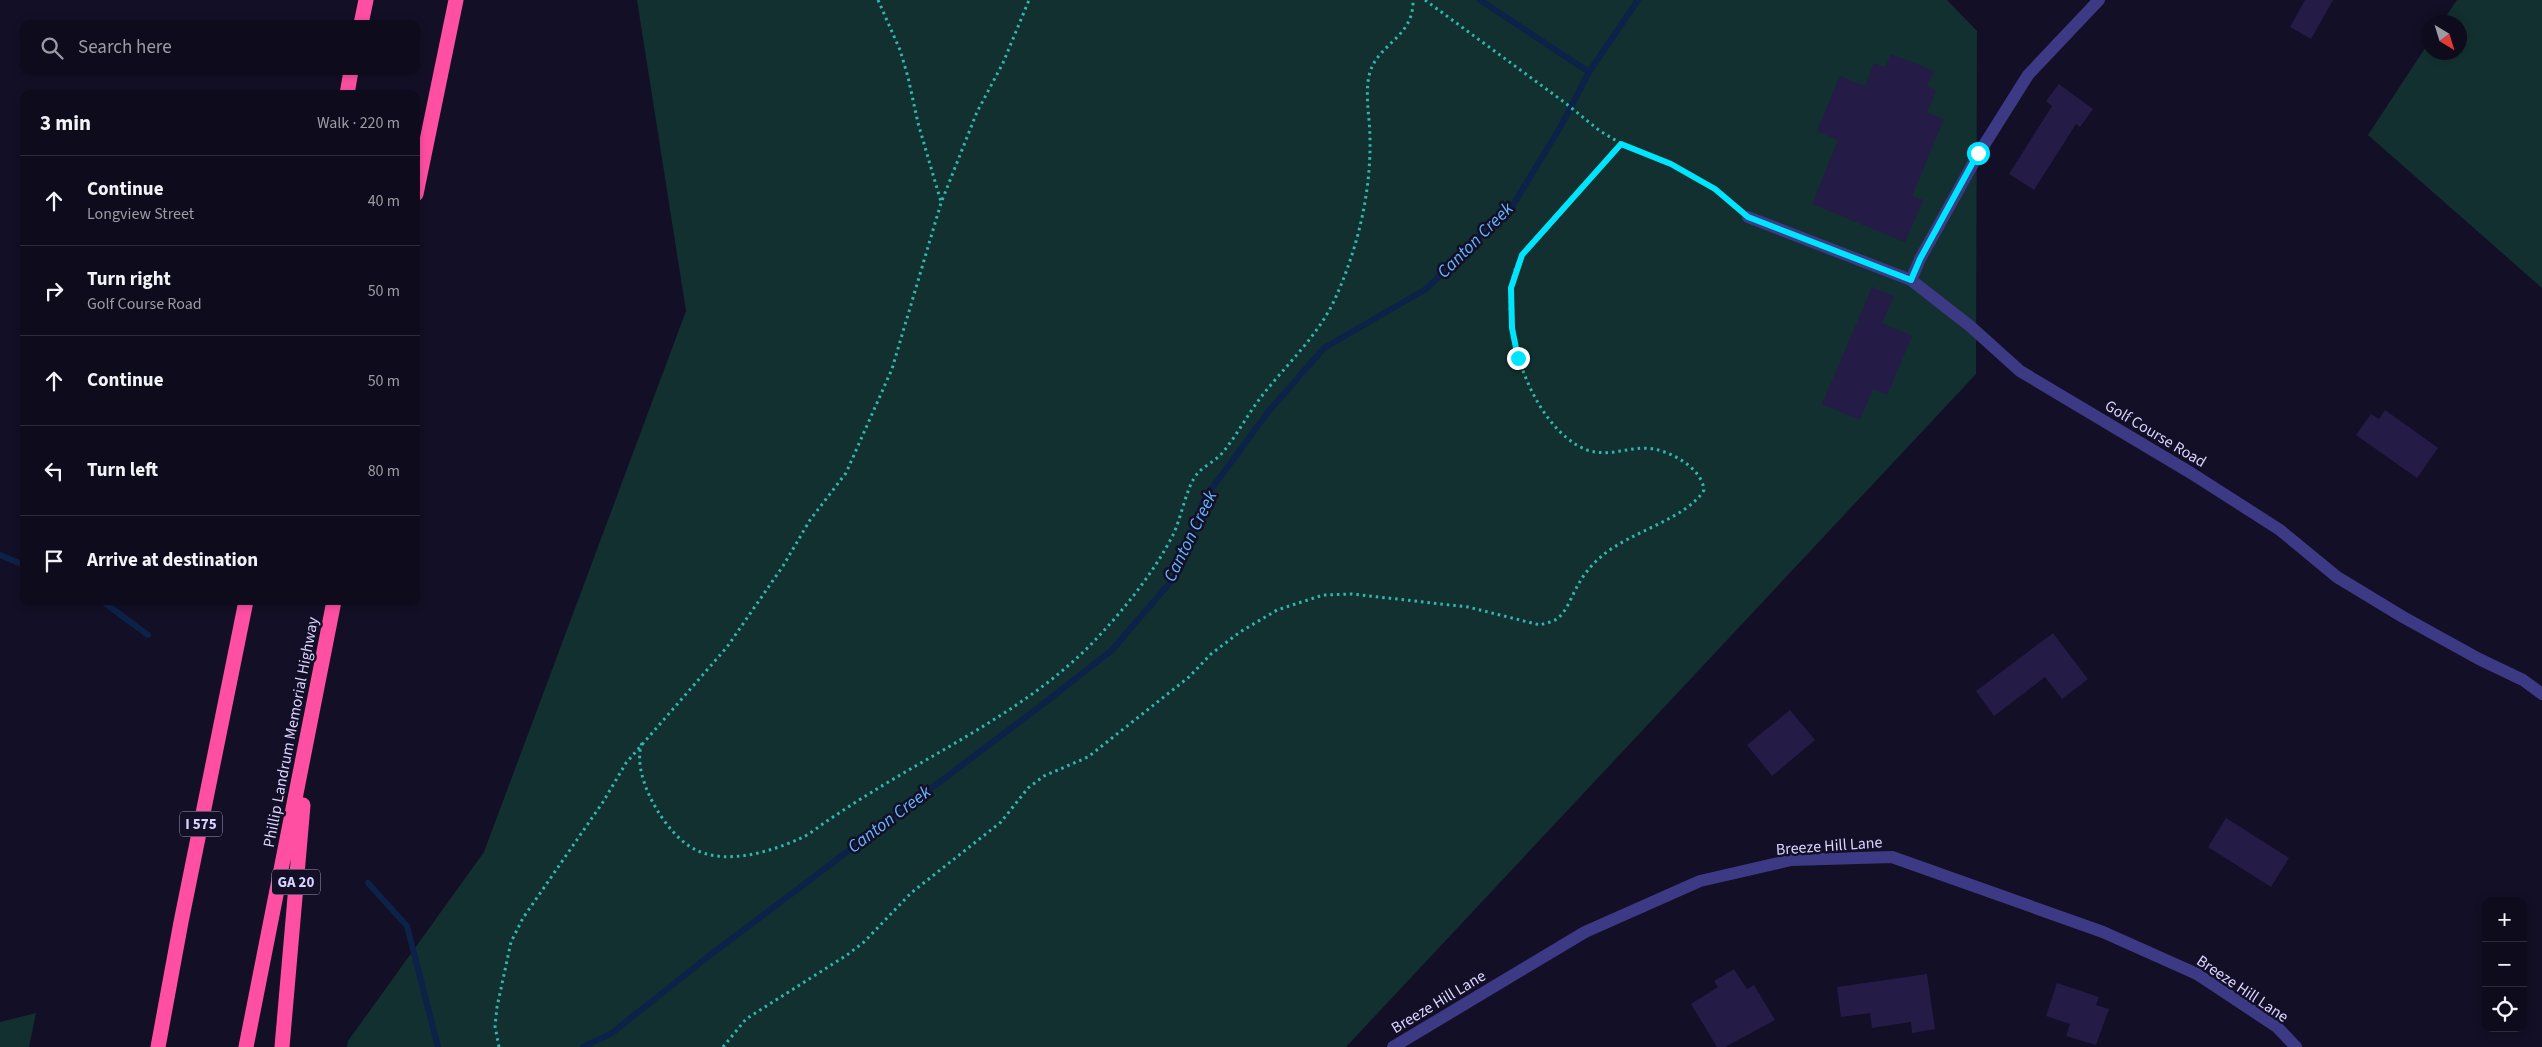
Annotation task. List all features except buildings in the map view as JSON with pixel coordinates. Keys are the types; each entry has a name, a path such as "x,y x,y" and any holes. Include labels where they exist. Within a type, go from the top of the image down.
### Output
{"highway":[{"path":"362,20 366,0"},
{"path":"420,175 456,0"},
{"path":"348,90 350,75"},
{"name":"I 575","path":"158,1047 245,605"},
{"name":"Phillip Landrum Memorial Highway","path":"246,1047 333,605"},
{"name":"GA 20","path":"282,1047 310,716"}],"street":[{"path":"1911,280 1920,259 1978,153 2028,76 2099,0"},
{"name":"Golf Course Road","path":"1748,217 1911,280 1970,326 2020,371 2191,473 2280,530 2337,577 2462,650 2523,680 2542,694"},
{"name":"Breeze Hill Lane","path":"1393,1047 1585,932 1700,881 1791,860 1892,857 2103,932 2197,974 2277,1027 2296,1047"}],"path":[{"path":"878,0 900,50 941,203"},
{"path":"499,1047 496,1042 495,1026 505,964 515,934 524,918 576,843 626,762 727,647 783,566 810,520 846,473 892,369 941,203 977,112 1003,63 1029,0"},
{"path":"642,743 638,753 640,770 648,792 677,837 693,849 706,854 732,857 768,850 801,839 876,790 1032,694 1069,666 1098,638 1162,556 1180,522 1190,486 1198,473 1222,454 1261,397 1332,305 1353,250 1367,185 1370,138 1368,92 1370,72 1377,58 1405,30 1412,13 1413,0"},
{"path":"1425,0 1564,102 1600,131 1621,144 1671,164 1715,189 1748,217"},
{"path":"723,1047 746,1019 824,970 864,942 911,893 1001,822 1028,788 1044,776 1088,757 1189,677 1211,654 1240,632 1277,610 1322,595 1352,594 1468,607 1540,625 1558,618 1588,570 1603,555 1621,541 1660,523 1700,498 1704,490 1699,476 1688,465 1667,454 1653,449 1602,454 1570,442 1556,429 1529,390 1518,358 1512,328 1511,288 1522,255 1621,144"}],"green space":[{"path":"637,0 1947,0 1977,31 1976,374 1346,1047 347,1047 348,1041 484,852 686,311"},
{"path":"2457,0 2542,0 2542,288 2368,135 2422,53 2422,60 2467,60 2467,15 2447,15"},
{"path":"36,1013 29,1047 0,1047 0,1022"}],"waterway":[{"path":"1480,0 1589,72"},
{"name":"Canton Creek","path":"583,1047 612,1033 705,959 1112,650 1174,578 1204,499 1268,412 1324,348 1426,289 1513,205 1561,126 1589,72 1638,0"},
{"path":"0,555 20,563"},
{"path":"107,605 148,635"},
{"path":"368,883 407,926 438,1047"}],"route":[{"path":"1518,358 1512,328 1511,288 1516,267 1522,255 1621,144 1671,164 1715,189 1748,217 1911,280 1920,259 1978,153"}]}
